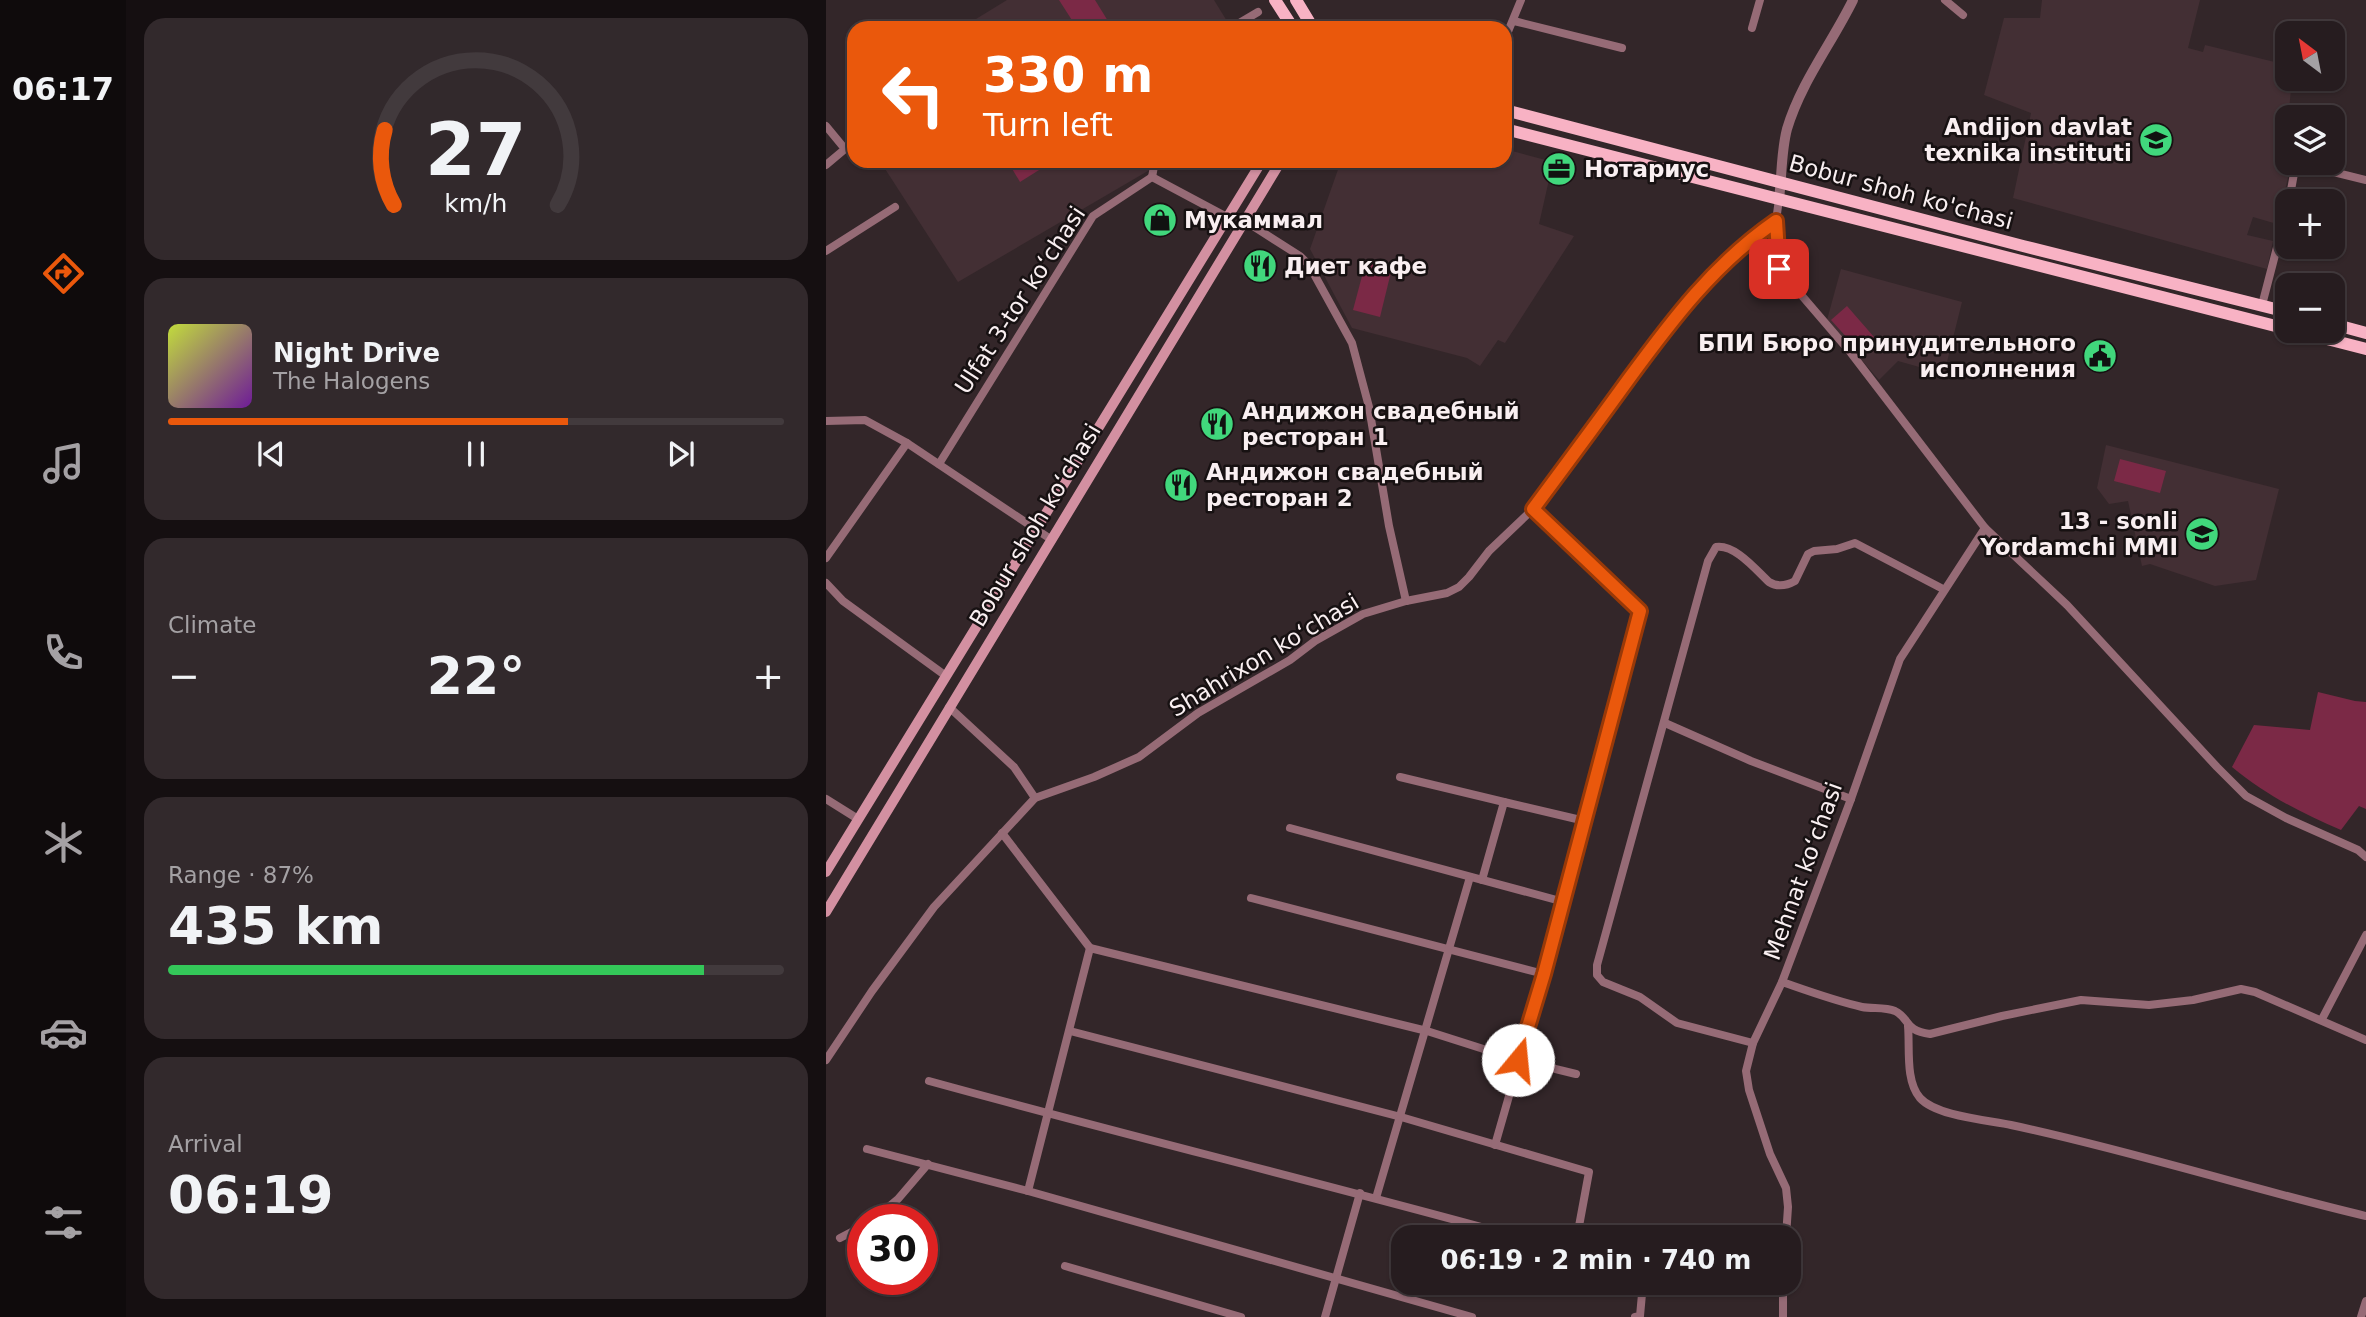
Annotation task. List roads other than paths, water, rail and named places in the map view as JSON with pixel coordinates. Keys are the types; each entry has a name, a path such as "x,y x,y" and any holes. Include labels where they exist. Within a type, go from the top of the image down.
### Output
{"main road":[{"path":"1275,0 1288,21"},
{"path":"1296,0 1309,21"},
{"name":"Bobur shoh ko'chasi","path":"1512,112 2023,246 2275,309"},
{"name":"Bobur shoh ko'chasi","path":"1512,131 2275,326"},
{"name":"Bobur shoh koʻchasi","path":"826,872 1258,168"},
{"name":"Bobur shoh koʻchasi","path":"826,912 1277,168"},
{"path":"2345,327 2366,333"},
{"path":"2342,343 2366,349"}],"street":[{"path":"1512,25 1521,0"},
{"path":"1752,28 1759,0"},
{"path":"1853,0 1836,35 1812,72 1787,131 1776,221 1779,269 1851,353 1984,528 2067,605 2217,767 2246,796 2286,818 2358,850 2366,857"},
{"path":"1945,0 1963,15"},
{"path":"1243,21 1258,12"},
{"path":"1514,21 1622,48"},
{"path":"826,126 845,149 826,165"},
{"path":"2291,189 2295,168 2301,164 2366,180"},
{"path":"1154,168 1153,177 1227,217"},
{"name":"Ulfat 3-tor koʻchasi","path":"939,464 1093,216 1153,177"},
{"path":"826,251 895,206"},
{"path":"1245,221 1300,256 1309,265 1352,343 1369,407 1389,526 1406,601"},
{"name":"Shahrixon koʻchasi","path":"826,1060 872,990 934,906 1035,798 1094,778 1139,757 1198,713 1363,614 1406,601 1447,593 1459,587 1489,551 1533,509 1658,338 1708,278 1750,239 1776,221"},
{"path":"2262,305 2275,255"},
{"path":"826,421 865,420 907,443 1052,540"},
{"path":"826,558 907,443"},
{"path":"1495,1145 1564,902 1640,611 1533,509"},
{"name":"Mehnat koʻchasi","path":"1984,528 1900,659 1782,982 1865,1008 1893,1010 1900,1014 1908,1026 1920,1033 1930,1034 2081,1000 2149,1004 2193,1000 2241,989 2322,1019 2366,1040"},
{"path":"1752,1043 1677,1023 1640,997 1603,982 1597,975 1597,965 1708,561 1716,547 1724,546 1769,582 1782,586 1795,581 1808,554 1855,543 1943,589"},
{"path":"826,583 843,601 946,676"},
{"path":"949,707 1014,767 1035,798"},
{"path":"1664,723 1751,761 1851,799"},
{"path":"1400,778 1585,821"},
{"path":"826,799 858,819"},
{"path":"1482,880 1504,802"},
{"path":"1290,828 1564,902"},
{"path":"1003,832 1090,948 1427,1031 1518,1060 1576,1074"},
{"path":"1376,1198 1470,877"},
{"path":"1251,898 1544,974"},
{"path":"2322,1019 2366,935"},
{"path":"1028,1191 1090,948"},
{"path":"1782,982 1752,1043 1746,1071 1749,1090 1770,1154 1786,1188 1787,1225"},
{"path":"1908,1026 1914,1089 1920,1098 1941,1111 2029,1129 2366,1216"},
{"path":"1070,1031 1401,1117 1589,1172 1579,1225"},
{"path":"929,1081 1474,1225"},
{"path":"867,1149 1028,1191 1472,1317"},
{"path":"892,1204 928,1164"},
{"path":"1325,1317 1360,1193"},
{"path":"840,1238 847,1234"},
{"path":"1065,1266 1241,1317"},
{"path":"1635,1317 1640,1316 1642,1295"},
{"path":"1783,1295 1783,1317"},
{"path":"2361,1317 2366,1301"}],"place":[{"name":"Andijon davlat texnika instituti","path":"2156,140"},
{"name":"Нотариус","path":"1559,169"},
{"name":"Мукаммал","path":"1160,220"},
{"name":"Диет кафе","path":"1260,266"},
{"name":"БПИ Бюро принудительного исполнения","path":"2100,356"},
{"name":"Андижон свадебный ресторан 1","path":"1217,424"},
{"name":"Андижон свадебный ресторан 2","path":"1181,485"},
{"name":"13 - sonli Yordamchi MMI","path":"2202,534"}]}
